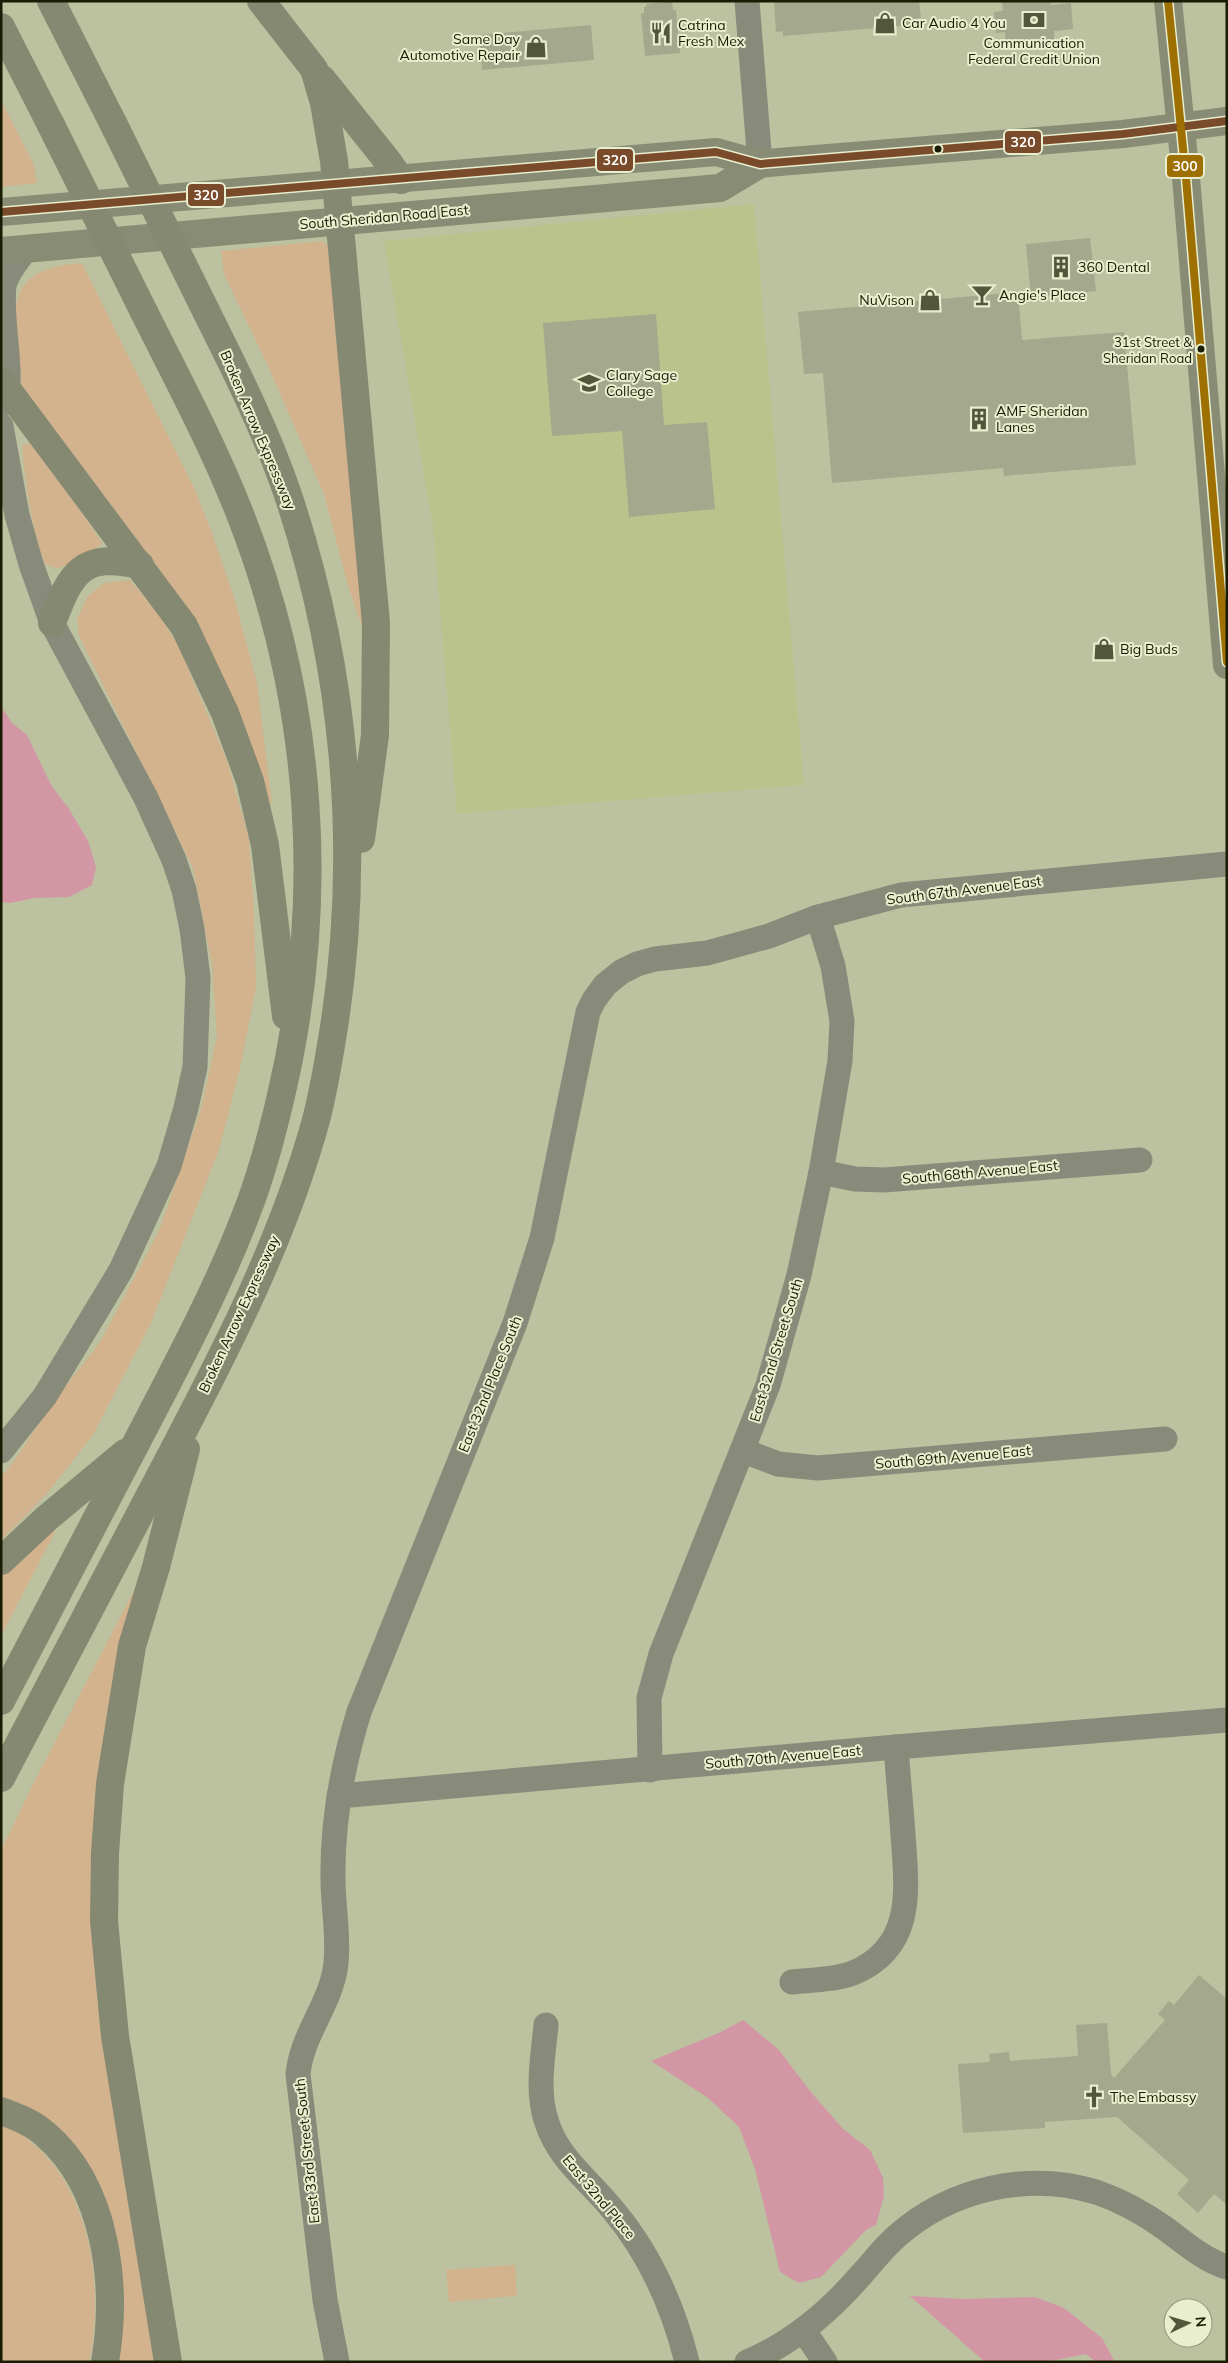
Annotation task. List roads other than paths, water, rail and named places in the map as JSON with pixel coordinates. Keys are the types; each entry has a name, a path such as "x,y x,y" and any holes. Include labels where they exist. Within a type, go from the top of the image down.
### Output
{"highway":[{"name":"Broken Arrow Expressway","path":"1,1778 198,1404 264,1267 291,1197 316,1118 330,1052 341,979 348,869 347,801 339,721 317,596 286,488 238,376 51,1"},
{"path":"261,1 401,180"},
{"path":"1,27 209,443 240,513 277,627 291,685 302,752 308,827 308,898 304,958 291,1055 264,1163 250,1204 202,1317 1,1702"},
{"path":"314,69 330,131 336,184 376,623 375,735 341,979"},
{"path":"5,386 184,626 225,713 250,781 265,845 291,1055"},
{"path":"52,623 62,595 79,570 107,560 140,565"},
{"path":"168,2362 114,2027 104,1922 105,1853 110,1784 132,1646 156,1567 198,1404"},
{"path":"1,1561 47,1518 136,1444"},
{"path":"1,2111 23,2119 44,2132 62,2150 76,2170 90,2198 100,2231 107,2266 110,2334 104,2362"}],"main road":[{"path":"1168,1 1186,178 1222,582 1227,665"},
{"name":"South Sheridan Road East","path":"1,212 401,180 716,152 760,164 1123,134 1227,121"},
{"name":"South Sheridan Road East","path":"14,250 720,188 760,164"}],"street":[{"path":"747,1 760,164"},
{"path":"1,1451 45,1396 120,1270 145,1221 169,1166 186,1108 194,1068 198,1028 198,978 192,929 174,860 146,798 52,623 31,564 17,515 2,427 5,386 2,316 4,285 14,266 14,250"},
{"name":"South 67th Avenue East","path":"621,972 637,964 655,959 707,953 769,936 818,918 879,900 923,892 1227,864"},
{"name":"East 32nd Street South","path":"650,1770 648,1742 649,1698 661,1654 744,1451 768,1385 784,1333 822,1172 840,1061 842,1028 833,966 818,918"},
{"name":"East 32nd Place South","path":"339,1796 346,1757 359,1712 515,1323 532,1273 549,1207 588,1012 605,985 621,972"},
{"name":"South 68th Avenue East","path":"822,1172 855,1179 884,1180 1140,1160"},
{"name":"South 69th Avenue East","path":"744,1451 778,1464 818,1468 1165,1439"},
{"name":"South 70th Avenue East","path":"339,1796 1227,1720"},
{"path":"792,1982 829,1979 853,1972 881,1955 900,1929 904,1915 907,1883 896,1747"},
{"name":"East 33rd Street South","path":"337,2362 325,2300 298,2074 304,2043 329,1991 336,1964 333,1871 334,1830 339,1796"},
{"name":"East 32nd Place","path":"546,2025 541,2090 546,2122 551,2134 570,2163 612,2208 648,2256 671,2310 687,2362"},
{"path":"747,2362 804,2330 838,2300 883,2249 911,2224 943,2205 990,2188 1046,2184 1096,2192 1140,2213 1188,2246 1227,2267"},
{"path":"804,2330 826,2362"}],"place":[{"name":"Communication Federal Credit Union","path":"1034,20"},
{"name":"Car Audio 4 You","path":"885,23"},
{"name":"Catrina Fresh Mex","path":"661,33"},
{"name":"Same Day Automotive Repair","path":"536,47"},
{"name":"360 Dental","path":"1061,267"},
{"name":"Angie's Place","path":"982,295"},
{"name":"NuVison","path":"930,300"},
{"name":"31st Street & Sheridan Road","path":"1201,349"},
{"name":"Clary Sage College","path":"589,383"},
{"name":"AMF Sheridan Lanes","path":"979,419"},
{"name":"Big Buds","path":"1104,649"},
{"name":"The Embassy","path":"1094,2097"}]}
